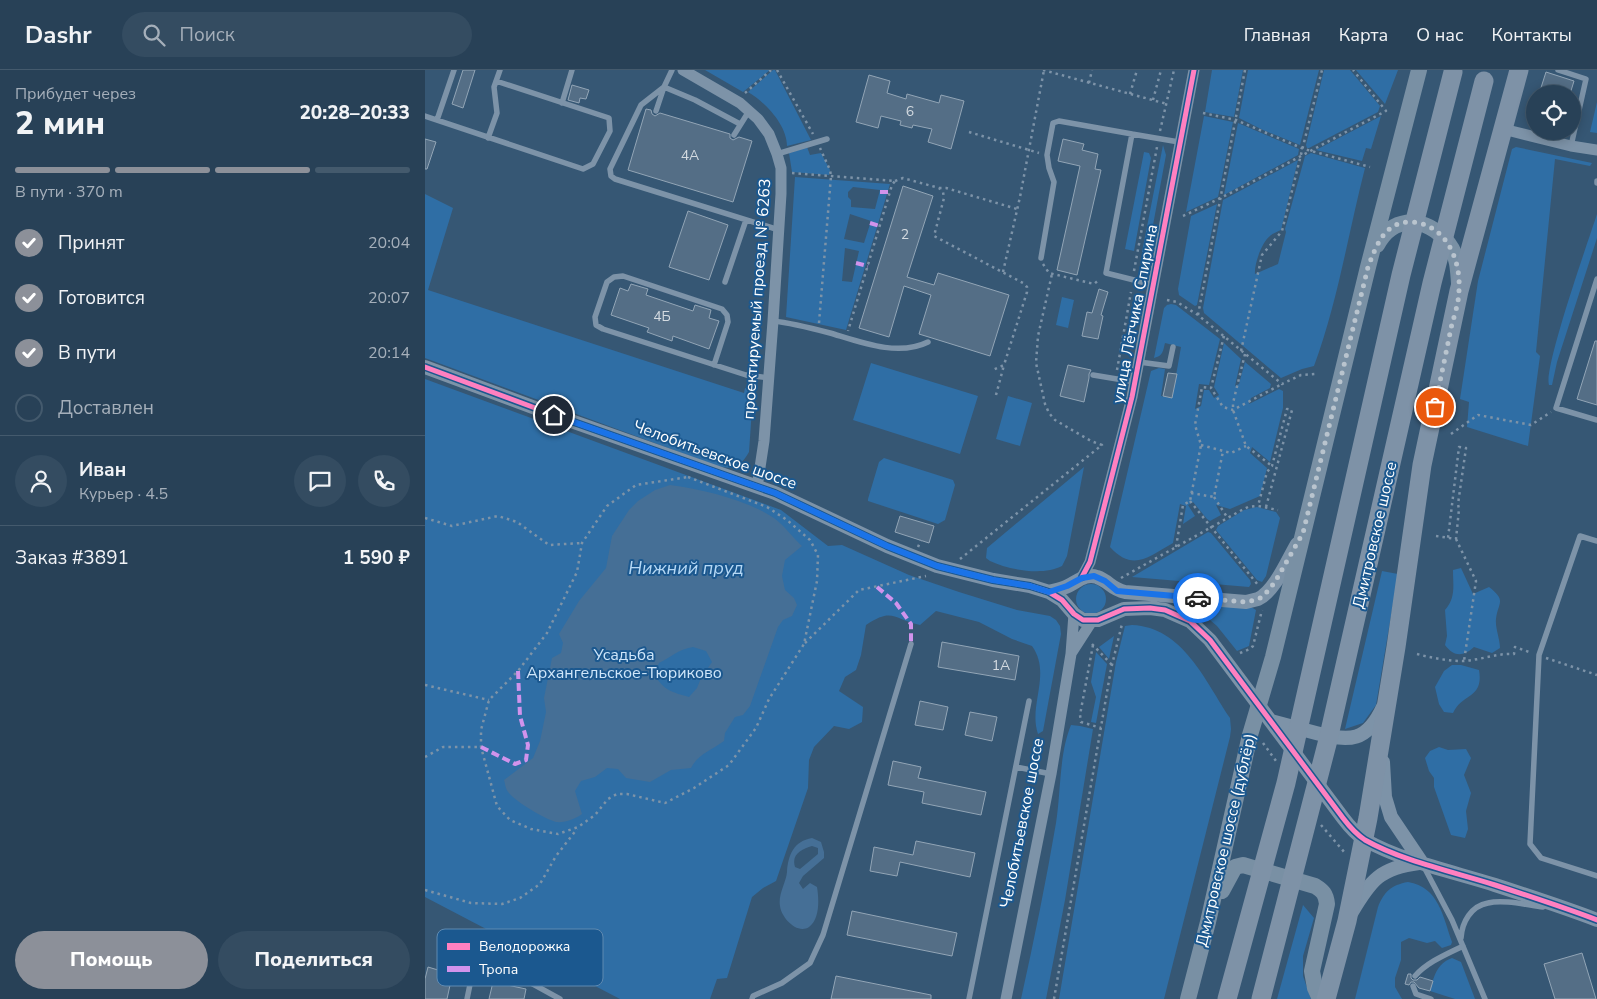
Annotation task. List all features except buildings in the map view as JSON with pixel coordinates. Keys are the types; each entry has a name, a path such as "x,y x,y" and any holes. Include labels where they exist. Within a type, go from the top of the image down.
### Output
{"highway":[{"path":"1326,999 1347,921 1364,839 1389,694 1422,465 1459,291 1519,70"},
{"name":"Дмитровское шоссе","path":"1227,999 1286,783 1401,275 1453,71"},
{"name":"Дмитровское шоссе","path":"1261,999 1328,740 1432,282 1486,76"}],"main road":[{"name":"Дмитровское шоссе (дублёр)","path":"1188,999 1259,704 1273,657 1368,267 1419,70"},
{"path":"1368,267 1377,244 1387,229 1402,223 1421,224 1439,233 1453,250 1457,262 1459,291"},
{"path":"1208,922 1229,874 1235,867 1243,865 1323,890 1327,904 1312,971 1315,988 1320,999"}],"street":[{"name":"улица Лётчика Спирина","path":"1079,580 1090,562 1135,382 1194,70"},
{"name":"проектируемый проезд № 6263","path":"691,72 740,103 758,119 769,134 777,154 782,179 764,441 757,487"},
{"path":"1503,130 1597,150"},
{"name":"Челобитьевское шоссе","path":"425,367 775,493 887,546 937,566 993,580 1030,586 1049,592 1062,600 1083,620 1097,620"},
{"path":"1090,562 1117,591 1246,602 1259,599 1266,593 1275,582 1303,533"},
{"path":"1049,592 1088,576 1109,581"},
{"name":"Челобитьевское шоссе","path":"1006,999 1051,774 1071,654 1072,611 1068,600 1069,592 1079,580"},
{"name":"Челобитьевское шоссе","path":"1071,654 1097,620 1109,612 1113,604 1113,595 1109,581"},
{"path":"1097,620 1124,609 1150,608 1165,610 1190,621 1210,640 1343,818 1354,832 1364,839 1385,850 1422,863 1597,920"},
{"path":"1271,721 1337,738 1360,736 1379,717 1389,694"},
{"path":"1381,742 1385,797 1391,817 1422,863"},
{"path":"1347,921 1371,882 1386,871 1402,865 1422,863"}],"lane":[{"path":"437,120 454,70"},
{"path":"488,138 497,113 494,87 500,70"},
{"path":"562,103 572,70"},
{"path":"656,112 663,87 671,70"},
{"path":"1558,70 1586,79 1571,146"},
{"path":"425,116 583,169 593,164 610,131 609,118 496,81"},
{"path":"663,87 695,100 740,124"},
{"path":"663,87 641,105 610,170 611,176 615,179 779,230"},
{"path":"734,135 749,111"},
{"path":"1041,258 1054,182 1047,155 1053,123 1059,121 1179,142"},
{"path":"1132,134 1106,273 1154,285"},
{"path":"777,154 827,139"},
{"path":"725,282 746,220"},
{"path":"713,365 728,322 727,315 722,309 623,276 614,277 607,282 595,317 596,325 603,330 713,365 747,375 769,378"},
{"path":"1597,280 1556,408 1597,420"},
{"path":"773,321 885,349 920,346 928,342"},
{"path":"1139,362 1169,366 1173,348"},
{"path":"1093,375 1135,382"},
{"path":"1597,541 1581,536 1539,656 1530,844 1541,858 1597,876"},
{"path":"752,999 753,996 782,983 810,963 823,935 911,644"},
{"path":"969,999 1029,701"},
{"path":"1016,766 1051,774"},
{"path":"1422,863 1462,943 1485,999"},
{"path":"1462,943 1461,928 1465,919 1474,910 1487,903 1567,909"},
{"path":"1415,976 1419,971 1462,943"},
{"path":"467,999 470,986"},
{"path":"536,986 560,999"},
{"path":"1413,986 1416,994 1431,999"}],"path":[{"path":"744,94 771,70"},
{"path":"777,70 817,141 831,176 819,326"},
{"path":"1003,272 1029,150 1043,70 1167,104"},
{"path":"1065,76 1067,70"},
{"path":"1089,82 1092,70"},
{"path":"1130,94 1137,70"},
{"path":"1153,100 1161,70"},
{"path":"1134,273 1174,70"},
{"path":"1198,315 1245,70"},
{"path":"1241,350 1263,255 1283,231 1322,70"},
{"path":"1183,216 1386,111 1353,70"},
{"path":"1203,113 1236,120 1304,149 1369,167"},
{"path":"969,132 1038,153"},
{"path":"792,173 895,181 903,178 939,188 947,188 1017,209"},
{"path":"846,339 892,185 895,181"},
{"path":"939,188 943,192 944,198"},
{"path":"947,188 934,236 1003,272 1027,287 1004,364 997,395"},
{"path":"1041,258 1049,274 1094,284 1106,273"},
{"path":"959,560 1102,445 1091,441 1055,420 1045,404 1036,363 1038,336 1052,274"},
{"path":"1117,371 1131,292"},
{"path":"1167,300 1177,302 1198,315 1282,384"},
{"path":"1223,336 1211,388 1223,407 1233,410 1301,374 1315,374"},
{"path":"1245,354 1233,410 1246,446 1272,466"},
{"path":"993,370 1004,364"},
{"path":"1176,547 1183,505 1189,501 1201,445 1195,425 1202,387 1211,388"},
{"path":"1451,434 1478,414 1531,425 1556,408"},
{"path":"1258,506 1267,472 1272,466 1287,409 1292,410 1267,507"},
{"path":"1201,445 1231,452 1246,446"},
{"path":"1448,538 1459,447 1466,448 1458,504 1456,539 1476,581 1464,661"},
{"path":"1223,451 1214,497 1227,517"},
{"path":"578,828 558,834 531,828 511,820 497,806 481,747 481,730 489,700 517,672 547,633 577,572 582,542 607,506 636,485 688,477 767,507 787,520 810,540 819,554 817,581 804,644"},
{"path":"1191,493 1214,497"},
{"path":"1189,501 1259,588"},
{"path":"1109,581 1248,507 1258,506 1278,510"},
{"path":"425,518 452,526 498,516 517,522 549,545 582,542"},
{"path":"1436,536 1456,539"},
{"path":"425,890 471,903 502,904 520,898 540,884 556,856 578,828 595,815 608,799 617,794 627,794 665,803 694,788 729,765 756,728 769,699 804,644 859,590 928,576"},
{"path":"1240,653 1247,651 1253,646 1262,610 1261,606"},
{"path":"1054,999 1112,665 1124,618"},
{"path":"1087,639 1112,665"},
{"path":"1093,645 1079,715 1081,722 1101,728"},
{"path":"1417,654 1433,658 1464,661 1503,654 1514,654 1515,647 1597,675"},
{"path":"425,685 489,700"},
{"path":"425,757 443,747 481,747"}],"green space":[{"path":"705,70 770,70 743,92"},
{"path":"775,70 811,140 787,146 783,130 774,115 755,96 748,92"},
{"path":"1212,70 1243,70 1234,117 1205,112"},
{"path":"1248,70 1319,70 1300,145 1239,118"},
{"path":"1324,70 1350,70 1380,106 1378,112 1307,148 1306,145"},
{"path":"1356,70 1398,70 1385,104"},
{"path":"1597,102 1597,133 1590,132"},
{"path":"1204,116 1233,122 1218,197 1186,212"},
{"path":"1381,116 1371,149 1366,148 1362,161 1316,150"},
{"path":"1238,123 1299,149 1298,155 1224,195"},
{"path":"1163,145 1166,155 1148,252 1142,252"},
{"path":"807,147 810,155 821,153 830,170 829,175 792,172 789,153"},
{"path":"1516,147 1592,163 1590,166 1555,159 1536,352 1540,356 1528,446 1467,427 1469,402 1460,399 1478,281 1512,149"},
{"path":"1144,152 1149,153 1151,158 1134,251 1125,249"},
{"path":"1311,153 1365,168 1330,317 1314,366 1281,378 1204,313 1203,308 1223,200 1298,160 1281,230 1271,235 1261,248 1255,274 1278,264 1286,232 1285,229 1305,156"},
{"path":"795,177 890,184 846,330 786,317","holes":["853,187 880,190 875,209 851,207 848,192","850,214 871,221 864,243 844,239","845,248 859,251 852,282 842,281"]},
{"path":"425,194 453,208 428,290 744,393 745,388 750,390 753,394 749,452 742,462 731,468 714,465 425,358"},
{"path":"1217,204 1197,305 1195,306 1179,295 1178,289 1191,216"},
{"path":"1597,214 1597,238 1557,362 1552,385 1549,385 1549,374 1559,330"},
{"path":"1062,297 1074,300 1068,328 1056,325"},
{"path":"1171,304 1176,305 1220,339 1209,385 1199,384 1195,409 1201,406 1204,390 1209,390 1214,398 1219,395 1214,387 1224,343 1241,359 1235,386 1239,384 1245,362 1271,384 1270,388 1251,398 1249,404 1279,389 1283,391 1283,408 1270,462 1252,447 1250,453 1267,468 1260,496 1230,509 1216,505 1221,515 1210,521 1193,502 1188,505 1195,516 1183,524 1186,506 1180,504 1173,543 1141,560 1126,559 1118,555 1110,547 1151,371 1159,368 1165,369 1161,396 1172,398 1181,347 1165,343 1161,354 1154,358 1164,308"},
{"path":"871,363 978,396 960,454 853,420"},
{"name":"Усадьба Архангельское-Тюриково","path":"425,379 781,510 828,546 842,545 909,575 1017,610 1050,616 1060,626 1061,634 1043,731 1038,734 1036,712 1040,667 1038,657 1032,646 1012,639 979,622 936,611 920,625 888,616 866,625 861,655 856,670 845,677 839,691 863,707 862,722 849,729 834,726 814,747 809,760 808,788 776,881 752,897 727,978 717,979 710,999 620,999 595,986 603,986 603,929 486,929 425,897"},
{"path":"1008,396 1032,403 1020,446 996,439"},
{"path":"884,458 953,480 955,485 945,520 938,524 868,501 879,462"},
{"path":"1084,467 1067,556 1062,566 1045,571 1026,571 998,564 986,558 987,548"},
{"path":"1257,507 1276,512 1280,518 1266,576 1262,582 1257,580 1216,530 1218,526 1244,510"},
{"path":"1208,532 1211,533 1250,580 1251,584 1249,587 1132,577"},
{"path":"1461,568 1473,594 1489,587 1500,599 1496,622 1500,648 1492,653 1474,647 1466,653 1455,654 1445,645 1447,636 1445,610 1452,596 1453,570"},
{"path":"1382,571 1398,574 1376,705 1363,723 1345,729"},
{"path":"1091,584 1097,585 1105,593 1105,605 1097,613 1091,614 1085,613 1077,605 1076,599 1077,593 1085,585"},
{"path":"1194,603 1251,607 1256,610 1249,646 1237,651 1217,626 1197,609"},
{"path":"1132,625 1150,628 1165,635 1191,658 1230,718 1230,737 1164,999 1059,999 1116,662 1125,626"},
{"path":"1114,636 1109,659 1099,647"},
{"path":"1096,652 1107,664 1096,723 1091,722 1096,697 1091,682"},
{"path":"1452,665 1461,665 1479,670 1480,679 1475,691 1453,713 1444,712 1439,704 1435,687 1444,671"},
{"path":"1071,725 1093,729 1065,900 1046,999 1021,999 1040,911 1058,811 1064,748"},
{"path":"1439,747 1448,750 1466,749 1471,758 1464,775 1471,793 1466,811 1468,829 1465,838 1451,835 1434,787 1434,778 1429,771 1425,758 1430,751"},
{"path":"1408,882 1427,890 1433,897 1442,913 1452,942 1451,945 1442,948 1435,941 1427,943 1409,938 1401,942 1401,960 1395,978 1395,987 1402,999 1355,999 1380,902 1393,887"},
{"path":"1303,905 1314,918 1303,956 1303,976 1311,999 1277,999"},
{"path":"1452,958 1461,962 1475,999 1455,999 1430,991 1439,967"}],"water":[{"name":"Нижний пруд","path":"670,485 710,492 751,506 778,521 802,546 785,560 782,576 785,590 794,598 797,605 792,616 783,620 778,627 750,706 743,715 735,717 725,733 724,741 701,756 691,768 671,770 650,782 626,778 618,769 607,768 595,777 581,781 575,791 582,814 570,820 556,822 520,803 506,788 504,780 533,758 540,741 546,712 544,698 552,658 561,653 563,643 559,634 579,601 606,568 612,536 629,510 638,501 655,490","holes":["693,647 706,651 712,662 701,678 697,688 689,697 669,690 661,684 654,674 659,663 688,648"]},
{"path":"812,838 821,842 824,858 803,876 799,883 803,889 810,883 817,887 818,903 817,914 813,923 809,927 800,929 786,920 781,910 780,902 793,850 806,840","holes":["812,846 818,848 818,854 800,869 795,867 794,862 798,853"]}],"marked path":[{"path":"880,192 890,192"},
{"path":"870,223 880,226"},
{"path":"856,263 868,266"},
{"path":"877,587 896,603 911,624 911,644"},
{"path":"481,747 515,764 526,760 528,745 520,716 518,671"}],"cycle path":[{"path":"1082,577 1090,562 1132,397 1194,70"},
{"path":"425,367 775,493 887,546 937,566 993,580 1030,586 1049,592 1062,600 1074,614 1083,620 1098,620 1124,609 1150,608 1165,610 1190,621 1210,640 1345,821 1362,838 1395,854 1429,866 1495,885 1597,920"}],"way so far":[{"path":"1198,598 1246,602 1259,599 1275,582 1303,533 1368,267 1382,235 1387,229 1402,223 1421,224 1439,233 1453,250 1457,262 1459,291 1435,407"}],"route":[{"path":"554,415 775,493 887,546 937,566 993,580 1030,586 1049,592 1067,586 1079,579 1094,576 1105,581 1117,591 1198,598"}]}
